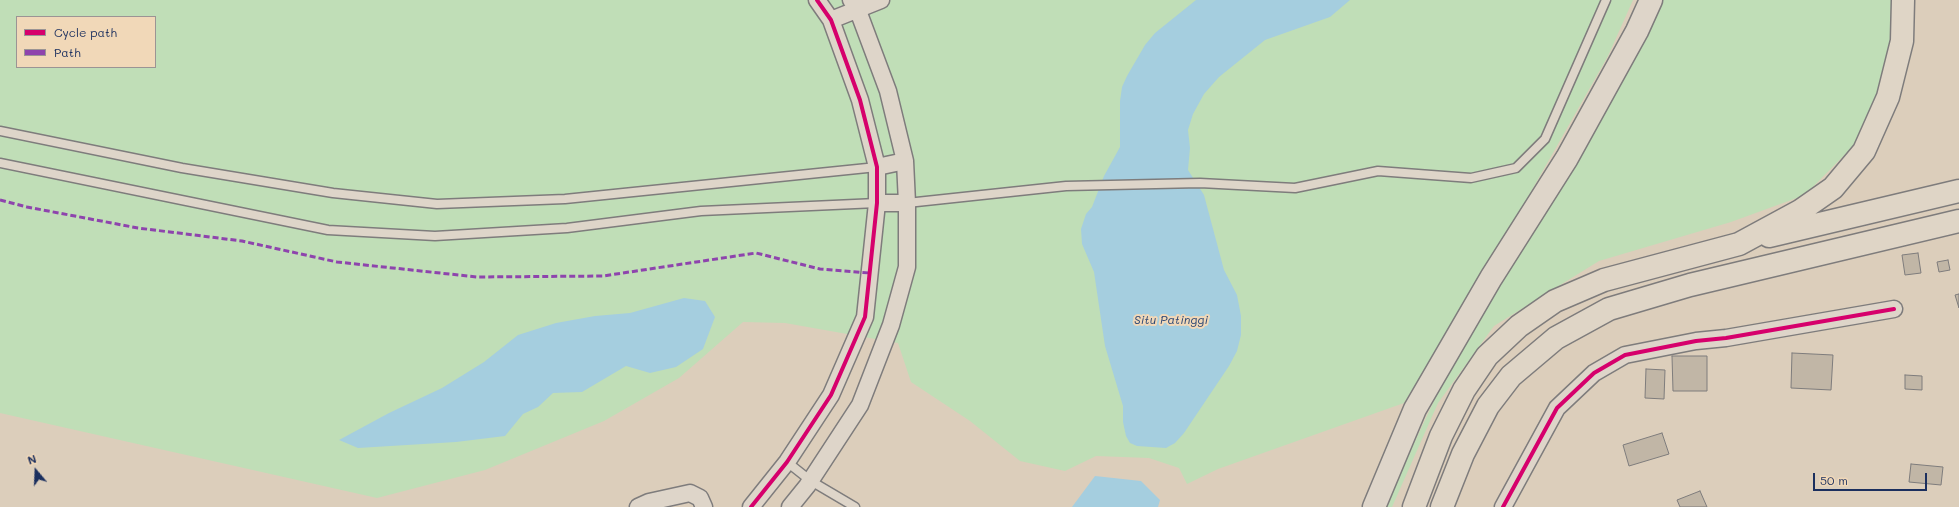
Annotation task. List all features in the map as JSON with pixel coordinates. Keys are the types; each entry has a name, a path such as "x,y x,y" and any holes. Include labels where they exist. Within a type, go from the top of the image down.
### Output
{"highway":[{"path":"1739,244 1800,211 1833,188 1864,151 1888,98 1902,41 1903,0"},
{"path":"1414,507 1441,436 1464,390 1487,356 1518,326 1555,301 1604,280 1739,244 1959,191"},
{"path":"1442,507 1463,454 1488,406 1511,376 1556,338 1609,309 1690,285 1959,221"}],"main road":[{"path":"1374,507 1415,409 1491,278 1567,158 1637,31 1651,0"}],"street":[{"path":"751,507 787,462 831,395 864,317 877,203 877,167 860,100 831,20 817,0"},
{"path":"831,20 854,4 881,0"},
{"path":"790,507 810,481 860,405 892,325 907,267 907,203 905,161 888,91 854,4"},
{"path":"877,167 905,161"},
{"path":"877,203 907,203"},
{"path":"1503,507 1556,408 1594,373 1625,355 1696,341 1726,338 1894,309"},
{"path":"638,507 649,502 690,492 700,498 704,507"}],"lane":[{"path":"907,203 1066,186 1200,183 1295,188 1378,171 1471,178 1516,168 1545,139 1606,0"},
{"path":"0,131 182,168 318,191 437,204 565,199 877,167"},
{"path":"0,163 328,230 435,236 567,228 701,211 877,203"},
{"path":"787,462 810,481 854,507"}],"green space":[{"path":"0,0 1633,0 1608,56 1491,262 1404,403 1218,469 1187,484 1179,468 1149,458 1096,456 1065,471 1020,461 970,421 911,382 898,343 785,323 743,322 679,378 604,421 485,470 377,498 0,413"},
{"path":"1660,0 1893,0 1892,46 1868,131 1805,195 1731,222 1599,261 1494,326 1438,403 1392,507 1384,507 1466,333 1602,118 1651,22"}],"water":[{"name":"Situ Patinggi","path":"1196,0 1350,0 1330,17 1265,40 1219,77 1204,94 1193,114 1188,130 1190,148 1188,170 1204,195 1224,270 1237,295 1241,316 1241,335 1237,351 1229,366 1184,433 1175,443 1166,448 1137,446 1130,443 1126,436 1123,422 1123,406 1105,346 1094,272 1082,244 1081,229 1086,214 1092,207 1104,176 1120,147 1120,101 1122,87 1127,76 1145,45 1155,33"},
{"path":"684,298 705,301 715,317 703,349 676,367 650,373 626,366 582,392 553,393 538,407 523,414 505,436 456,442 358,448 339,440 389,413 442,388 484,362 518,335 556,323 595,316 630,313"},
{"path":"1095,476 1141,481 1160,500 1158,507 1072,507"}],"building":[{"path":"1918,253 1921,273 1905,275 1902,255"},
{"path":"1948,260 1950,270 1939,272 1937,262"},
{"path":"1959,294 1959,308 1955,295"},
{"path":"1792,353 1833,355 1831,390 1791,388"},
{"path":"1672,356 1707,356 1707,391 1673,391"},
{"path":"1646,369 1665,370 1664,399 1645,398"},
{"path":"1905,375 1922,376 1922,390 1905,389"},
{"path":"1662,433 1669,454 1629,466 1623,445"},
{"path":"1911,464 1943,467 1941,485 1909,482"},
{"path":"1700,491 1707,507 1680,507 1677,500"}],"marked path":[{"path":"0,200 27,207 138,228 242,241 337,262 477,277 603,276 756,253 820,269 870,273"}],"cycle path":[{"path":"751,507 787,462 831,395 865,317 877,203 877,167 860,100 831,20 817,0"},
{"path":"1503,507 1557,408 1594,373 1625,355 1696,341 1726,338 1894,309"}]}
